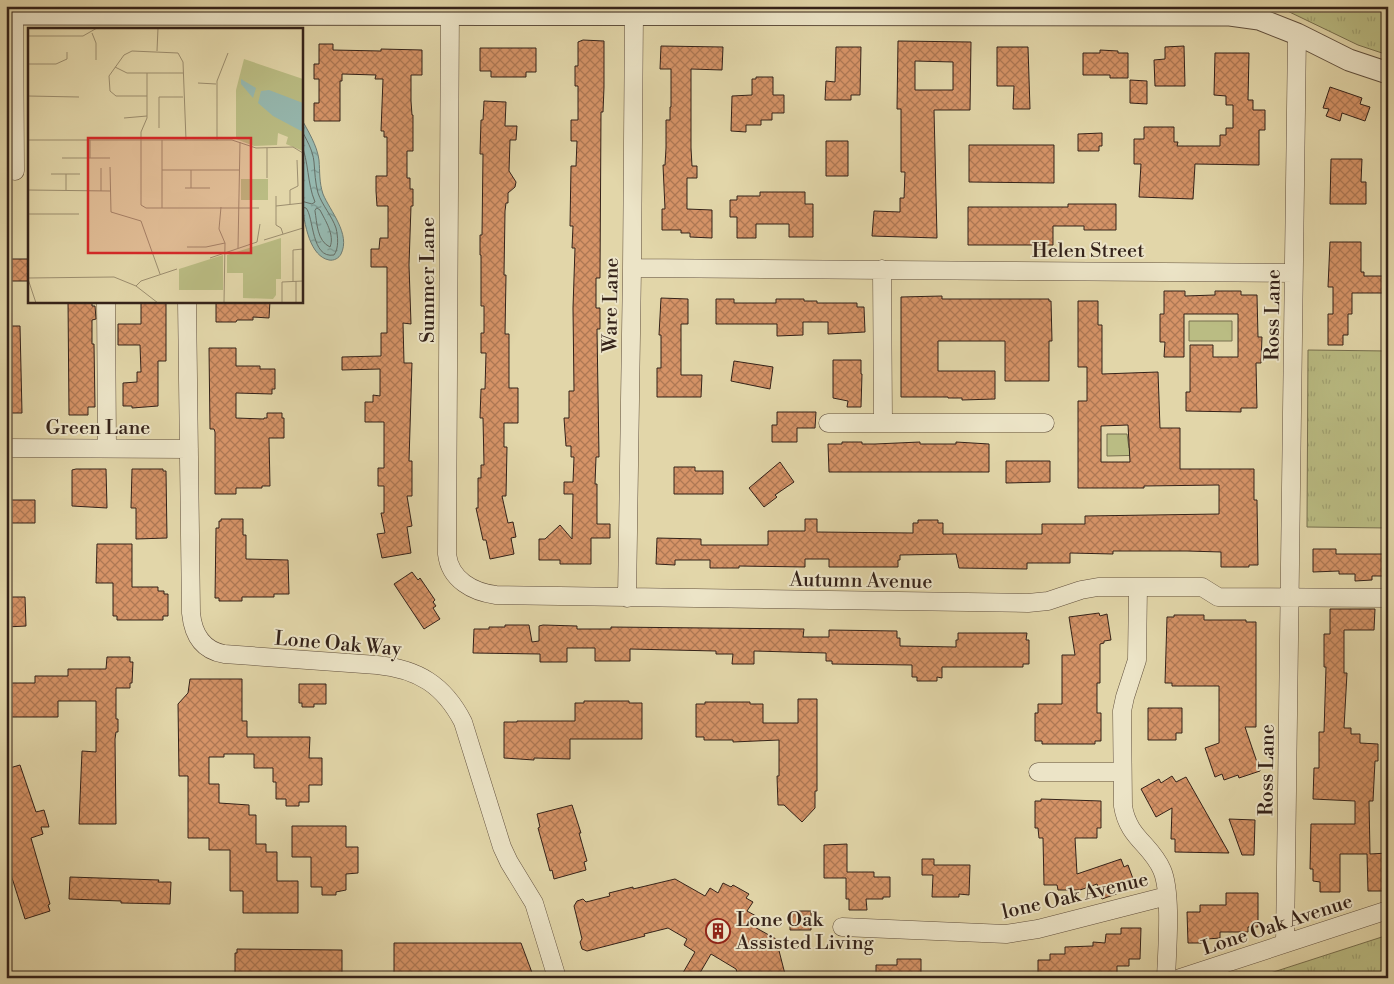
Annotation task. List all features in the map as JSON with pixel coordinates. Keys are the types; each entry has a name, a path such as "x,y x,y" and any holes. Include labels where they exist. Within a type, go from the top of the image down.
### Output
{"street":[{"path":"17,171 10,14 450,10 634,14 839,10 1100,11 1230,15 1259,20 1296,34 1349,60 1388,73"},
{"name":"Summer Lane","path":"446,554 450,10"},
{"name":"Ware Lane","path":"627,598 634,14"},
{"name":"Ross Lane","path":"1285,943 1296,34"},
{"name":"Helen Street","path":"632,268 1293,273"},
{"path":"882,269 883,422"},
{"path":"106,302 108,448"},
{"name":"Lone Oak Way","path":"187,302 191,613 193,627 197,636 210,650 224,654 400,668 424,678 440,689 464,722 502,847 534,903 557,978"},
{"path":"828,423 1045,423"},
{"name":"Green Lane","path":"6,448 189,449"},
{"name":"Autumn Avenue","path":"446,554 450,566 458,578 474,590 489,594 627,598 1028,603 1048,601 1089,588 1202,587 1218,597 1289,597"},
{"path":"1138,587 1137,660 1123,704 1123,806 1126,821 1134,835 1158,863 1165,878 1168,896 1166,978"},
{"path":"1289,597 1388,598"},
{"path":"1038,772 1122,772"},
{"name":"lone Oak Avenue","path":"842,927 1006,934 1038,929 1168,896"},
{"name":"Lone Oak Avenue","path":"1180,978 1388,910"}],"green space":[{"path":"1277,6 1388,6 1388,55 1358,45"},
{"path":"1189,321 1232,321 1232,341 1189,341"},
{"path":"1308,350 1388,351 1388,528 1307,527"},
{"path":"1107,434 1127,434 1129,448 1146,448 1152,455 1107,456"},
{"path":"1388,935 1388,978 1255,978"}],"water":[{"path":"302,120 318,154 323,194 342,231 343,246 338,258 329,260 317,253 309,239 304,219 302,197"}],"building":[{"path":"583,40 604,41 603,112 601,112 600,278 596,278 596,308 600,308 600,329 597,329 599,457 596,457 595,484 597,484 597,524 610,524 610,538 591,538 591,564 560,564 560,560 539,560 539,539 545,539 560,525 572,539 573,494 564,494 564,482 573,482 574,457 571,457 571,446 566,446 564,418 569,418 569,391 574,391 573,308 575,248 572,248 573,226 570,226 571,166 576,166 577,141 571,141 571,120 578,120 578,86 575,86 575,66 578,66 578,42"},
{"path":"898,41 971,42 970,110 934,110 937,238 872,236 874,211 900,212 900,198 904,198 905,172 901,172 901,109 897,109","holes":["915,61 953,62 953,90 915,90"]},
{"path":"319,44 333,44 333,50 422,50 422,75 411,75 413,151 407,151 407,178 410,178 410,189 413,189 409,265 411,324 403,323 404,363 412,363 409,461 412,461 412,496 407,496 412,526 407,527 411,553 382,558 377,534 385,533 381,513 384,513 384,486 378,486 378,468 384,468 384,422 365,422 365,402 373,402 373,395 380,396 380,369 342,370 342,357 381,356 381,333 387,333 387,267 371,267 371,249 379,249 380,238 388,238 388,206 377,206 376,191 376,176 387,176 387,137 384,137 384,131 381,131 383,79 375,79 376,75 342,74 342,81 340,81 340,121 314,121 314,103 319,103 319,79 314,79 314,64 319,64"},
{"path":"661,46 723,47 722,70 691,69 691,148 692,166 697,166 697,178 687,178 687,209 712,210 712,238 690,237 690,233 681,233 681,230 662,230 662,209 665,209 663,165 665,165 666,120 670,120 671,69 660,69"},
{"path":"1184,46 1185,86 1155,86 1154,60 1165,59 1165,47"},
{"path":"836,47 861,47 860,95 851,95 851,100 825,100 826,81 835,82"},
{"path":"997,47 1028,47 1030,109 1013,109 1014,86 997,86"},
{"path":"480,48 536,48 536,72 526,72 526,77 491,77 491,71 480,71"},
{"path":"1100,50 1128,53 1128,78 1110,78 1110,75 1083,75 1083,53 1100,53"},
{"path":"1215,53 1249,53 1248,100 1253,100 1253,110 1265,110 1265,130 1259,130 1259,165 1195,164 1193,199 1139,197 1141,164 1134,164 1134,139 1144,139 1144,127 1174,127 1174,142 1178,142 1177,146 1220,146 1220,135 1226,135 1226,128 1233,128 1233,105 1226,105 1226,96 1214,95"},
{"path":"756,77 773,77 773,95 784,95 784,113 772,113 772,120 761,120 761,125 746,125 746,132 731,131 732,96 752,95 752,79 756,79"},
{"path":"1130,80 1147,81 1147,104 1130,103"},
{"path":"1330,87 1362,98 1360,104 1370,107 1365,121 1342,113 1340,121 1326,116 1329,109 1323,108"},
{"path":"484,101 506,102 505,126 517,126 516,140 510,140 509,171 516,182 515,187 508,193 508,203 506,203 504,275 506,275 505,334 509,334 509,388 518,388 518,423 504,423 504,447 507,447 506,496 502,496 508,523 513,522 516,537 511,538 514,554 490,559 486,540 483,540 476,508 478,508 478,478 481,478 481,465 484,465 483,418 480,418 481,389 485,389 486,353 481,353 481,333 484,333 484,306 481,306 480,255 483,154 480,154 481,120 483,120"},
{"path":"1102,133 1102,146 1099,146 1099,151 1078,151 1078,134"},
{"path":"826,141 848,141 848,176 826,176"},
{"path":"969,145 1054,145 1054,183 969,182"},
{"path":"1331,159 1362,159 1361,182 1366,182 1366,204 1330,204"},
{"path":"760,192 805,192 805,204 813,204 813,237 789,237 789,224 756,224 756,238 737,238 737,217 730,217 730,200 737,200 737,196 760,196"},
{"path":"1068,204 1116,204 1116,230 1084,230 1084,226 1053,226 1053,245 968,245 968,207 1068,207"},
{"path":"1330,242 1361,242 1361,272 1364,272 1364,276 1388,276 1388,293 1352,293 1352,314 1348,314 1348,335 1343,335 1343,345 1328,345 1328,314 1333,314 1333,287 1328,287"},
{"path":"6,259 28,259 28,281 6,281"},
{"path":"1164,291 1185,291 1185,296 1215,295 1215,291 1241,291 1241,295 1257,295 1258,337 1262,337 1261,363 1256,363 1257,408 1241,408 1241,412 1186,411 1186,392 1190,392 1190,345 1213,345 1213,357 1238,357 1238,314 1184,314 1184,357 1164,357 1165,342 1160,342 1160,314 1164,314"},
{"path":"942,296 942,299 1049,299 1051,301 1052,341 1049,341 1049,381 1005,381 1005,341 938,341 938,371 995,371 995,399 962,400 962,398 948,397 901,397 901,297"},
{"path":"661,298 688,299 688,324 681,324 681,375 702,375 701,397 657,397 657,368 661,368 661,335 659,335"},
{"path":"716,299 734,299 734,303 776,303 776,299 804,299 804,301 817,301 817,303 857,303 857,307 864,307 865,332 828,334 828,322 803,322 803,335 777,336 777,324 716,324"},
{"path":"1078,301 1098,301 1098,325 1102,325 1102,374 1158,372 1160,428 1180,428 1180,469 1254,469 1254,500 1257,500 1258,565 1249,565 1249,567 1221,567 1221,552 1187,551 1113,551 1113,554 1070,553 1070,563 1027,563 1027,569 959,568 956,554 900,555 898,567 829,567 829,559 805,559 805,567 739,566 739,568 710,568 710,560 675,560 675,565 656,564 657,538 701,539 701,545 768,545 768,531 805,531 805,519 817,519 817,532 913,533 913,523 918,523 918,520 938,520 938,523 943,523 943,534 1042,534 1042,524 1085,524 1085,516 1219,514 1219,485 1078,488 1078,401 1087,401 1087,367 1078,367","holes":["1128,425 1130,462 1101,462 1101,426"]},
{"path":"68,302 92,303 92,306 95,306 96,319 92,320 95,407 88,407 88,415 69,415"},
{"path":"141,302 166,302 166,361 158,361 158,406 132,408 132,406 123,406 123,383 137,382 137,372 141,372 140,345 118,345 118,324 141,324"},
{"path":"216,302 270,302 269,318 253,317 253,320 216,322"},
{"path":"6,326 20,326 22,413 6,413"},
{"path":"209,348 236,348 236,366 260,366 260,369 275,369 275,389 272,389 272,394 236,393 236,418 264,419 267,418 267,413 282,413 282,418 284,418 284,438 269,438 270,486 262,486 262,488 236,488 236,494 215,494 215,432 214,429 210,429"},
{"path":"833,360 861,360 861,407 847,407 848,401 833,398"},
{"path":"734,361 773,367 770,389 731,381"},
{"path":"777,412 816,412 815,428 797,428 797,442 772,442 772,425 777,425"},
{"path":"842,442 862,442 862,444 920,442 920,444 956,444 956,442 989,444 989,472 829,472 828,444 842,444"},
{"path":"1006,461 1050,461 1050,482 1006,483"},
{"path":"780,462 794,482 775,495 777,497 764,507 749,488"},
{"path":"674,467 695,467 695,471 723,471 723,494 674,494"},
{"path":"106,469 107,508 72,506 72,470"},
{"path":"132,469 163,469 163,471 166,471 167,538 136,539 136,508 131,508"},
{"path":"6,500 35,500 35,523 6,523"},
{"path":"221,519 243,519 243,535 246,535 246,559 288,560 289,594 274,594 274,597 242,597 242,601 219,601 219,598 215,598 216,528 219,528 219,521"},
{"path":"97,544 132,544 132,587 158,587 158,591 164,591 164,594 168,594 168,616 163,616 163,620 117,620 117,616 113,616 113,583 96,583"},
{"path":"1313,549 1336,549 1336,554 1386,554 1386,576 1372,576 1372,580 1355,581 1355,574 1339,574 1339,571 1313,572"},
{"path":"412,572 418,580 420,578 435,600 433,602 436,606 433,608 440,619 424,629 394,584"},
{"path":"6,597 25,597 26,626 6,627"},
{"path":"1330,609 1375,609 1374,630 1344,630 1344,673 1347,673 1344,728 1351,728 1351,734 1360,734 1360,743 1378,744 1378,761 1375,761 1373,801 1369,801 1370,854 1388,853 1388,871 1383,871 1384,891 1368,891 1367,854 1340,854 1340,892 1320,892 1320,882 1313,881 1313,869 1310,869 1311,824 1355,824 1355,801 1313,799 1314,768 1319,768 1319,732 1324,732 1326,667 1324,667 1324,634 1330,634"},
{"path":"1099,613 1100,616 1107,614 1111,640 1100,644 1100,683 1097,683 1097,713 1101,713 1101,741 1095,741 1095,744 1042,744 1042,741 1035,741 1035,713 1038,713 1038,704 1062,704 1062,655 1075,655 1069,617"},
{"path":"1174,615 1204,615 1204,620 1246,620 1246,622 1256,622 1256,727 1245,727 1260,771 1239,778 1238,775 1224,780 1222,774 1215,777 1205,748 1219,743 1219,686 1172,686 1172,683 1165,683 1167,617 1174,617"},
{"path":"505,625 529,625 532,642 539,641 539,626 543,625 577,626 577,629 611,629 611,627 804,629 803,637 829,637 829,630 897,631 897,638 900,638 900,646 956,647 958,633 1027,633 1026,640 1029,640 1029,664 1023,664 1023,667 942,667 942,678 937,677 937,681 917,681 917,677 912,677 912,665 832,664 832,661 826,661 826,653 754,651 754,664 732,664 733,654 716,654 716,651 630,649 630,661 595,661 595,648 567,648 567,662 540,662 540,654 473,653 474,629 505,627"},
{"path":"107,657 130,657 130,662 133,662 130,688 116,688 118,732 116,732 115,739 116,824 79,824 82,751 96,752 96,701 58,701 58,717 6,717 6,683 35,683 35,676 68,676 68,669 106,669"},
{"path":"190,679 242,679 242,721 247,721 247,737 310,737 309,758 322,758 322,785 309,785 309,802 299,802 299,806 286,806 286,799 276,799 276,782 273,782 273,768 254,768 254,754 224,754 224,757 209,757 209,784 219,784 219,803 249,805 249,815 256,815 256,844 266,844 266,852 277,852 277,881 298,881 298,913 243,913 243,891 230,891 230,850 209,850 209,838 188,838 188,776 179,776 178,704 188,693"},
{"path":"299,684 326,684 326,704 302,707 302,703 299,703"},
{"path":"798,699 817,699 817,791 815,791 815,808 802,822 784,805 778,805 779,740 733,742 733,740 704,740 704,737 696,737 696,704 705,704 705,702 750,702 750,704 763,704 763,723 798,723"},
{"path":"584,701 629,701 629,703 642,703 642,739 570,739 570,759 534,758 534,760 504,758 504,722 575,721 575,703 584,703"},
{"path":"1148,708 1182,708 1182,733 1176,733 1176,740 1148,740"},
{"path":"20,765 36,812 44,810 49,827 41,827 43,834 31,838 50,904 48,905 50,911 25,919 6,859 6,851 11,850 6,833 6,769"},
{"path":"1172,776 1176,782 1186,777 1229,853 1175,852 1175,839 1171,839 1172,808 1156,817 1141,789 1159,779 1161,783"},
{"path":"1041,799 1101,801 1101,828 1097,828 1097,838 1075,838 1077,874 1121,859 1124,867 1128,865 1136,887 1102,899 1097,884 1080,890 1058,890 1057,885 1044,885 1043,838 1039,838 1038,828 1035,828 1035,801 1041,801"},
{"path":"572,805 581,833 579,833 587,861 584,862 586,870 554,879 538,828 540,827 537,814"},
{"path":"1229,819 1255,820 1254,855 1242,855"},
{"path":"292,826 346,826 346,847 358,847 358,873 346,874 346,890 336,892 336,895 322,895 322,887 311,887 311,857 292,857"},
{"path":"847,844 847,872 874,872 874,877 890,877 890,897 866,899 867,910 849,910 849,899 846,899 846,878 824,878 824,845"},
{"path":"922,859 934,859 934,865 970,865 969,895 959,894 959,897 932,897 933,875 922,875"},
{"path":"70,877 171,882 170,904 69,899"},
{"name":"Lone Oak Assisted Living","path":"675,879 705,896 710,888 718,893 723,883 731,887 733,885 749,894 746,898 753,902 747,911 756,916 751,925 776,939 786,978 739,978 736,969 711,954 697,978 680,978 695,952 684,945 687,939 668,928 587,951 582,949 580,942 582,939 574,906 577,901 583,899 586,902 610,896 609,893"},
{"path":"1226,893 1258,893 1258,927 1248,927 1248,932 1220,932 1220,938 1207,939 1207,943 1188,943 1187,912 1200,912 1200,905 1226,905"},
{"path":"790,911 811,911 811,930 790,930"},
{"path":"1121,928 1141,928 1140,959 1129,959 1129,966 1117,966 1117,975 1084,974 1084,978 1038,978 1038,960 1050,960 1050,954 1065,954 1065,947 1093,946 1093,942 1105,943 1106,934 1121,934"},
{"path":"394,943 521,943 534,978 394,978"},
{"path":"237,949 342,950 342,978 235,978 235,953 237,953"},
{"path":"897,959 921,959 921,978 876,978 876,965 897,965"}],"place":[{"name":"Lone Oak Assisted Living","path":"718,931"}]}
